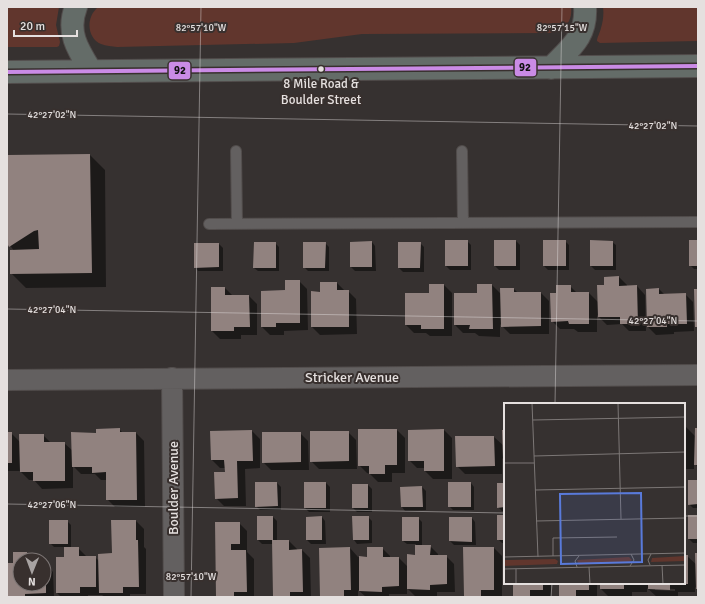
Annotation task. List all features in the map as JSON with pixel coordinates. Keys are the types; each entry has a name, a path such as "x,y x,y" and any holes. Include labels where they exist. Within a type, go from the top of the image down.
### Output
{"highway":[{"path":"76,7 72,23 72,31 80,53 91,71"},
{"path":"551,68 575,43 583,28 586,17 585,7"},
{"path":"7,72 698,66"}],"street":[{"name":"Stricker Avenue","path":"7,380 698,375"},
{"name":"Boulder Avenue","path":"172,378 174,597"}],"lane":[{"path":"236,151 237,224"},
{"path":"462,151 463,223"},
{"path":"209,224 698,222"}],"shaded area":[{"path":"7,7 59,7 56,25 60,42 59,46 7,47"},
{"path":"98,7 571,7 571,13 569,22 566,25 558,30 548,33 362,34 294,43 117,47 101,44 92,36 89,25 92,14"},
{"path":"603,7 698,7 698,41 600,43 597,41 597,38 601,30 603,20"}],"building":[{"path":"90,154 92,273 10,274 10,250 39,249 38,230 9,247 7,243 7,155"},
{"path":"445,240 468,240 468,266 445,266"},
{"path":"494,240 516,240 516,266 494,266"},
{"path":"543,240 566,240 566,266 543,266"},
{"path":"590,240 613,241 613,266 590,266"},
{"path":"689,240 698,240 698,266 689,266"},
{"path":"372,241 372,267 350,267 350,242"},
{"path":"254,242 276,242 276,268 253,268"},
{"path":"303,242 326,242 325,268 303,268"},
{"path":"398,242 421,242 420,268 398,268"},
{"path":"194,243 219,243 219,267 194,268"},
{"path":"619,276 619,286 637,285 638,324 620,324 620,317 598,317 597,285 604,285 604,277"},
{"path":"285,280 300,280 300,323 276,323 276,327 261,327 261,291 285,290"},
{"path":"320,282 337,282 337,290 349,290 349,327 311,327 311,291 320,292"},
{"path":"429,284 444,284 444,329 421,329 421,325 405,325 405,293 429,293"},
{"path":"477,284 492,284 493,329 469,329 470,325 454,325 454,293 477,293"},
{"path":"556,285 571,285 571,292 589,292 589,324 569,324 568,321 551,322 550,293 556,293"},
{"path":"211,287 225,287 225,295 249,295 250,327 234,327 234,331 211,331"},
{"path":"500,288 514,288 514,292 541,292 541,326 501,327"},
{"path":"659,288 659,294 686,293 687,324 667,324 667,327 647,327 646,289"},
{"path":"694,289 698,289 698,327 695,327"},
{"path":"685,426 686,426 685,462"},
{"path":"120,428 120,432 136,432 137,500 106,500 106,472 92,473 92,467 72,467 71,432 96,433 96,429"},
{"path":"695,428 698,428 698,465 694,465"},
{"path":"358,429 397,429 397,465 385,465 385,474 369,474 369,466 358,466"},
{"path":"444,429 444,471 424,471 424,461 408,461 408,430"},
{"path":"252,430 253,461 237,461 238,498 215,499 214,472 225,472 224,460 211,460 210,431"},
{"path":"502,430 504,430 504,460"},
{"path":"310,431 349,431 349,461 310,462"},
{"path":"7,432 12,432 12,463 7,463"},
{"path":"262,432 301,432 301,462 262,463"},
{"path":"19,434 44,434 44,442 65,442 65,481 33,481 33,472 20,472"},
{"path":"455,436 494,436 495,466 456,467"},
{"path":"688,480 698,480 698,504 688,505"},
{"path":"255,482 277,482 278,506 255,507"},
{"path":"304,482 326,482 326,508 304,508"},
{"path":"448,482 471,482 471,507 448,507"},
{"path":"497,483 504,483 504,507 497,508"},
{"path":"352,484 368,484 368,508 352,508"},
{"path":"422,486 423,507 401,507 400,487"},
{"path":"497,515 504,515 504,540 497,540"},
{"path":"688,515 698,515 698,539 688,539"},
{"path":"257,516 273,516 273,540 289,540 289,550 302,549 303,592 290,592 290,597 273,597 272,540 257,540"},
{"path":"322,516 322,540 306,540 306,517"},
{"path":"352,516 369,516 369,540 353,540"},
{"path":"402,517 419,517 419,541 402,541"},
{"path":"449,517 472,517 472,542 449,541"},
{"path":"49,520 68,520 68,544 49,544"},
{"path":"111,520 136,520 139,587 123,587 123,593 99,593 98,554 112,553"},
{"path":"215,522 240,522 240,544 231,544 231,550 246,550 247,592 234,592 234,597 216,597"},
{"path":"415,545 431,545 430,555 447,555 447,584 430,585 430,590 407,589 407,554 415,555"},
{"path":"64,547 79,547 79,556 96,556 96,587 80,587 80,593 56,593 56,557 64,557"},
{"path":"350,547 351,590 344,590 344,597 320,597 319,548"},
{"path":"367,547 383,547 383,557 399,557 399,586 382,587 382,592 359,591 359,556 367,557"},
{"path":"463,547 494,547 494,590 481,590 481,596 464,596"},
{"path":"695,553 698,553 698,589 696,589"},
{"path":"685,555 688,555 688,584 685,584"},
{"path":"7,563 12,563 12,592 46,593 25,594 25,597 7,597"},
{"path":"513,584 543,584 543,590 530,590 530,596 513,596"},
{"path":"559,584 589,584 589,590 576,590 576,596 559,596"},
{"path":"600,584 624,584 624,589 600,589"},
{"path":"648,584 670,584 670,590 648,589"}],"transit line":[{"name":"92","path":"7,72 698,66"}],"place":[{"name":"8 Mile Road & Boulder Street","path":"321,69"}]}
